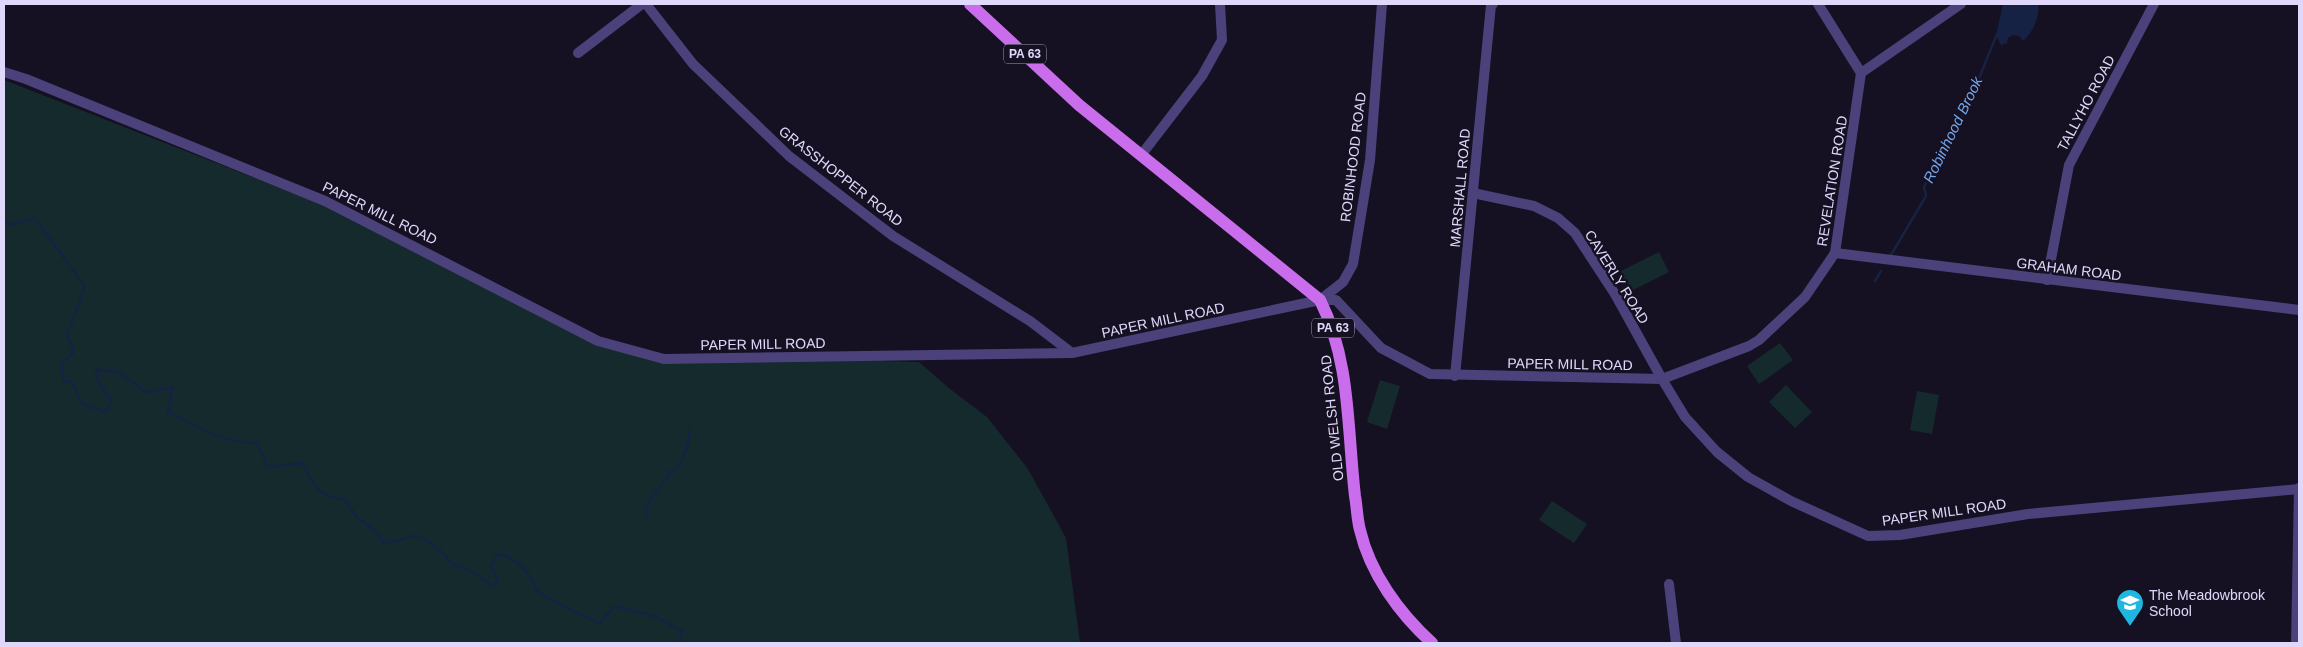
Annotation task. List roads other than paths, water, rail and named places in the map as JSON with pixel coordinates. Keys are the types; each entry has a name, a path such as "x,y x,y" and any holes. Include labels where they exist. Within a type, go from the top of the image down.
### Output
{"main road":[{"name":"OLD WELSH ROAD","path":"970,4 1079,105 1142,154 1320,300 1332,323 1339,347 1349,413 1351,464 1360,530 1378,577 1411,624 1432,643"}],"street":[{"path":"578,53 642,4"},
{"name":"GRASSHOPPER ROAD","path":"646,4 693,64 789,156 893,236 1030,321 1072,353"},
{"path":"1142,154 1202,76 1222,40 1220,4"},
{"name":"ROBINHOOD ROAD","path":"1320,300 1343,282 1353,264 1370,160 1382,4"},
{"name":"MARSHALL ROAD","path":"1455,376 1491,5 1493,4"},
{"path":"1818,4 1862,73 1961,4"},
{"name":"TALLYHO ROAD","path":"2048,280 2069,165 2154,4"},
{"name":"PAPER MILL ROAD","path":"4,72 325,200 598,341 664,360 1072,353 1320,300 1336,300 1381,348 1430,374 1662,380 1685,417 1717,452 1748,477 1791,501 1868,536 1900,535 2028,514 2299,488"},
{"name":"REVELATION ROAD","path":"1662,380 1749,346 1759,340 1805,297 1835,253 1862,73"},
{"name":"CAVERLY ROAD","path":"1473,193 1534,206 1558,218 1575,233 1615,294 1662,380"},
{"name":"GRAHAM ROAD","path":"1835,253 2299,310"},
{"path":"2296,643 2299,488"},
{"path":"1669,584 1676,643"}],"water":[{"path":"2003,4 2038,4 2035,24 2023,41 2019,36 2013,35 2008,38 2007,43 2001,45 1996,35"}],"waterway":[{"name":"Robinhood Brook","path":"1891,255 1926,196 1924,187 1948,142 1954,125 1961,118 1971,98 1997,34"},
{"path":"4,220 10,225 35,218 85,287 67,335 74,352 61,364 64,381 72,382 82,404 106,412 112,400 99,384 96,370 119,372 146,392 173,387 168,412 200,429 222,437 257,443 268,467 302,463 318,489 329,496 345,500 357,517 375,531 383,542 389,543 413,536 422,537 442,552 453,564 471,571 493,586 498,581 491,566 498,554 502,554 512,559 525,570 538,591 568,608 600,623 614,607 654,616 682,631 680,643"},
{"name":"Robinhood Brook","path":"1875,281 1881,271"},
{"path":"646,516 646,505 662,485 669,472 678,468 687,447 690,430"}],"place":[{"name":"The Meadowbrook School","path":"2130,627"}]}
